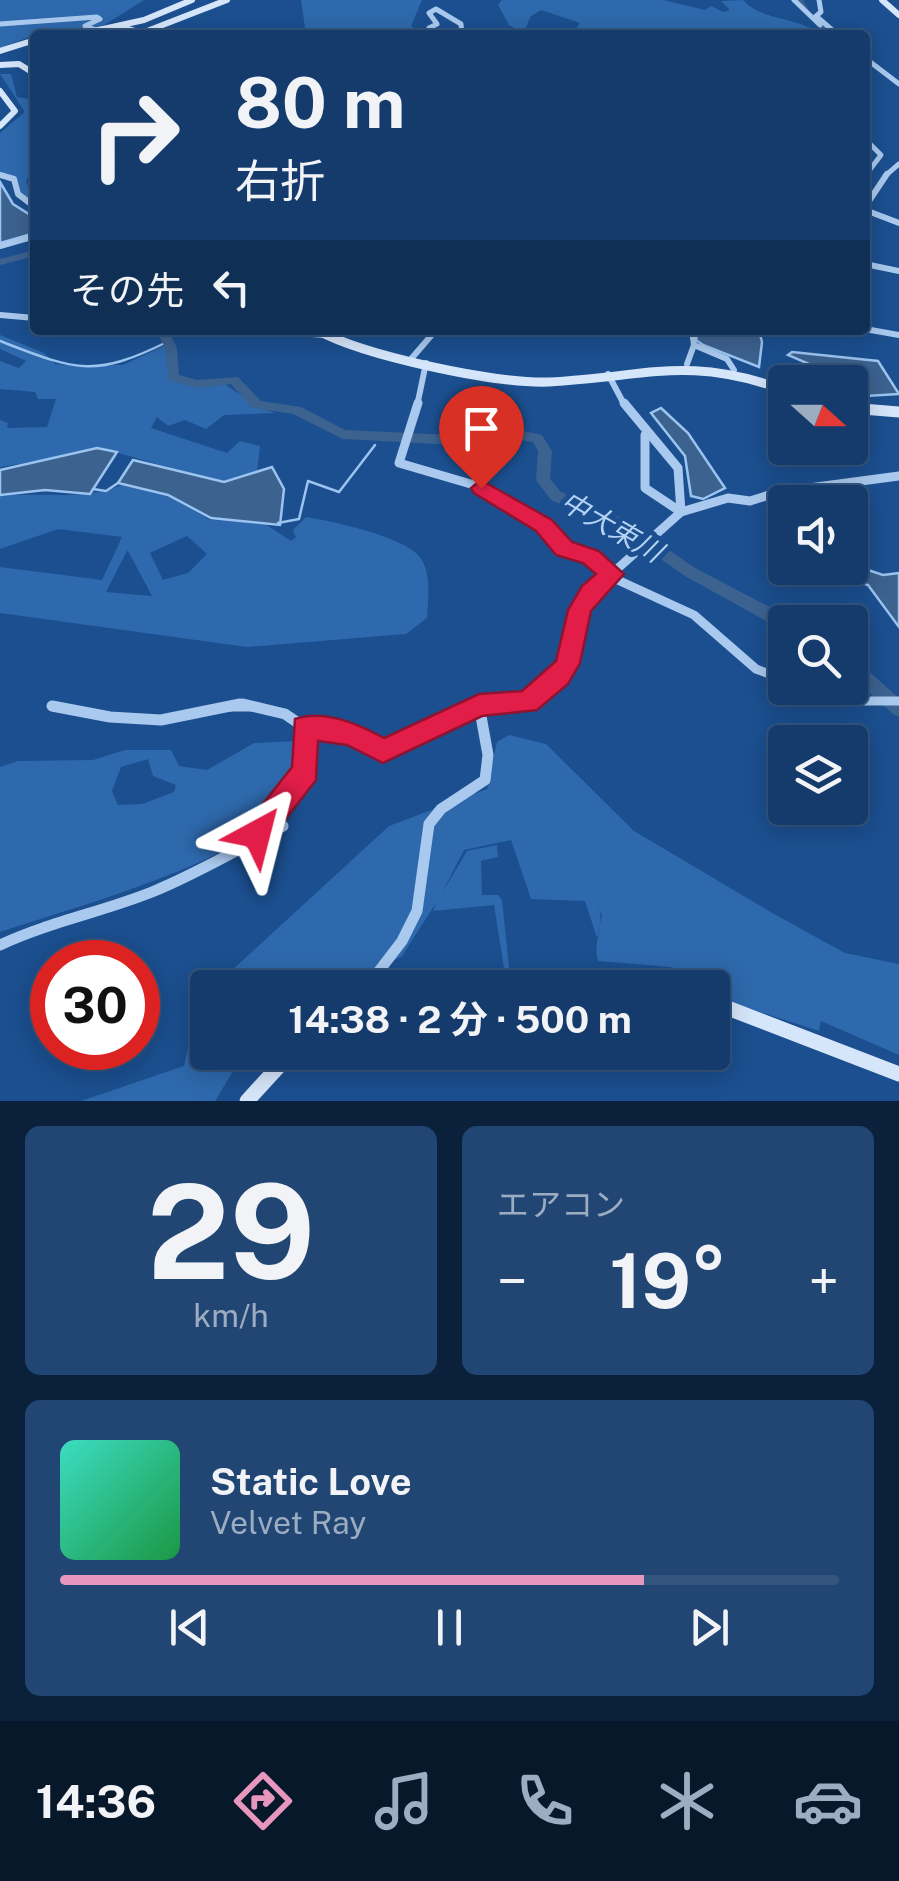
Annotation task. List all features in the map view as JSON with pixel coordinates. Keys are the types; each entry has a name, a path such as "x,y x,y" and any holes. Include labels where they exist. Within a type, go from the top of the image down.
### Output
{"street":[{"path":"105,30 192,0"},
{"path":"147,30 226,0"},
{"path":"794,0 804,14 831,30"},
{"path":"820,0 821,12 816,16 823,24"},
{"path":"882,0 899,15"},
{"path":"429,28 437,24 429,11 436,10 461,24 462,30"},
{"path":"0,24 97,16 100,19 85,26 96,30"},
{"path":"122,27 134,30"},
{"path":"0,51 30,42"},
{"path":"870,62 899,84"},
{"path":"0,65 23,66 30,71"},
{"path":"888,77 899,76"},
{"path":"0,92 15,111 0,126"},
{"path":"870,145 880,155 870,169"},
{"path":"870,201 890,169 899,164"},
{"path":"0,175 14,180 18,194 30,204"},
{"path":"870,211 899,223"},
{"path":"0,246 30,237"},
{"path":"870,265 899,270"},
{"path":"0,315 30,318"},
{"path":"870,329 899,334"},
{"path":"328,335 355,347 509,381 548,382 687,364 734,370 768,383"},
{"path":"411,359 432,335"},
{"path":"687,364 694,345 693,335"},
{"path":"694,345 727,359 734,370"},
{"path":"426,363 410,438 399,463 481,488 544,526 564,548 591,557 611,575 694,615 714,628 756,669 768,674"},
{"path":"608,374 646,434 664,448 678,468 681,512"},
{"path":"868,409 899,412"},
{"path":"646,434 640,479 647,492 681,512"},
{"path":"52,706 110,718 161,720 242,704 285,714 304,727 352,734 383,751 479,705 528,702 544,692 568,663 580,610 590,592 649,547 681,512 728,498 750,501 779,492 899,476"},
{"path":"868,701 899,701"},
{"path":"380,970 416,912 424,840 436,813 481,784 488,773 485,737 478,722 479,705"},
{"path":"260,839 262,824 299,786 306,771 304,727"},
{"path":"0,945 40,926 87,916 156,891 284,826"},
{"path":"730,1009 899,1074"},
{"path":"247,1101 271,1070"}],"shaded area":[{"path":"0,0 144,0 101,27 30,30 30,37 0,48"},
{"path":"301,0 422,0 411,26 417,30 305,30"},
{"path":"502,0 663,0 705,10 711,6 723,12 730,10 721,1 743,0 760,12 814,30 575,30 580,23 541,10 530,17 525,30 518,30 509,25 498,5"},
{"path":"0,74 11,74 17,97 30,99 30,174 26,181 30,202 20,194 14,177 0,174 0,133 25,112"},
{"path":"0,182 13,204 30,215 30,234 0,243"},
{"path":"0,335 44,353 55,364 67,365 123,365 168,344 171,378 198,385 225,384 259,408 275,413 224,415 206,429 185,420 168,426 157,417 151,428 227,453 240,441 260,446 257,472 226,481 209,479 98,447 61,458 0,467 0,420 8,423 7,428 47,427 56,399 38,399 35,392 0,389 0,361 19,368 26,361 0,349"},
{"path":"697,335 760,335 759,367 703,345 696,340"},
{"path":"792,352 878,361 899,394 868,396 868,365 811,365 788,355"},
{"path":"661,408 688,433 725,488 703,499 691,496 685,456 651,413"},
{"path":"97,448 117,452 90,494 45,490 0,495 0,470"},
{"path":"133,460 224,482 272,467 284,489 280,525 211,518 168,495 118,483"},
{"path":"122,485 170,497 210,520 262,522 291,541 296,537 293,530 306,517 366,530 398,542 419,556 426,569 427,618 406,634 247,647 0,613 0,567 102,580 122,537 58,529 0,549 0,496 107,490","holes":["187,536 207,554 188,573 163,580 150,553","128,551 152,596 106,592"]},
{"path":"868,570 883,575 899,573 899,627 868,585"},
{"path":"509,735 546,744 634,831 845,953 899,964 899,1055 821,1021 819,1031 730,1002 730,970 676,970 598,961 600,924 597,938 585,901 531,899 511,840 464,850 442,893 467,851 497,845 498,857 481,861 482,895 498,895 502,900 509,970 504,970 494,905 433,911 436,903 402,956 375,970 232,970 389,826 487,789 497,742"},
{"path":"299,741 300,754 293,777 253,827 250,837 158,879 0,932 0,767 18,761 93,760 125,750 171,750 179,766 207,770 254,743","holes":["148,759 153,776 176,785 174,792 142,804 118,805 112,791 121,767"]},
{"path":"190,1039 190,1070 234,1070 215,1101 81,1101 184,1066"}],"waterway":[{"path":"800,0 808,14 828,30"},
{"name":"中大束川","path":"0,262 30,254"},
{"name":"中大束川","path":"164,335 171,348 173,377 197,384 234,380 257,405 296,410 343,434 474,441 519,435 537,438 545,451 543,480 556,496 621,524 690,572 768,614"},
{"path":"0,341 47,359 84,366 121,361 169,341"},
{"path":"278,523 299,519 308,481 339,492 375,445"},
{"path":"93,489 106,491 118,483"},
{"name":"中大束川","path":"868,681 899,709"}],"route":[{"path":"257,834 273,808 299,786 306,771 308,754 301,736 304,727 352,734 383,751 479,705 528,702 560,676 568,663 580,610 590,592 612,574 591,557 564,548 544,526 481,488"}]}
